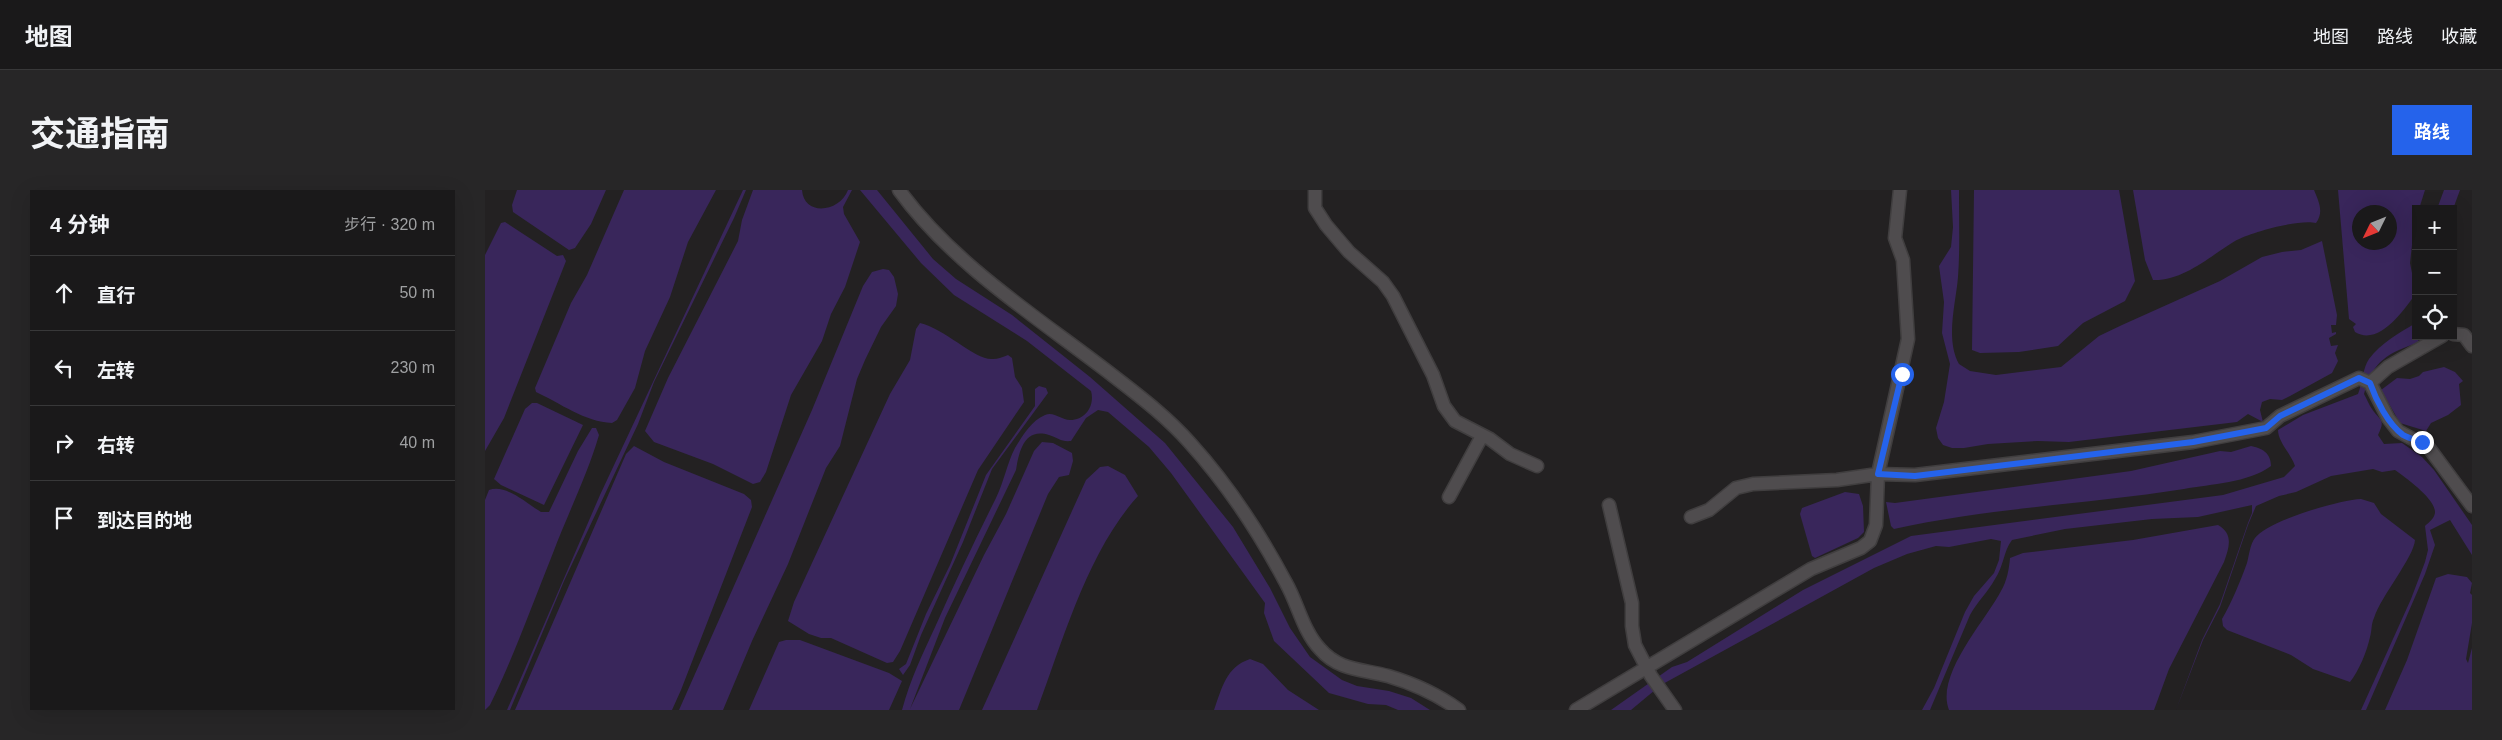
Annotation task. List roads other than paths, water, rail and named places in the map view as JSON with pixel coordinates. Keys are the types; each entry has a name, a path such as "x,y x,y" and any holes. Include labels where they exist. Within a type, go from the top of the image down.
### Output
{"street":[{"path":"899,190 915,212 953,252 1144,400 1190,442 1234,495 1260,535 1288,587 1311,636 1320,650 1349,669 1385,675 1424,688 1459,710"},
{"path":"1315,190 1315,208 1326,225 1349,252 1383,282 1393,296 1433,375 1443,406 1455,421 1509,454 1537,466"},
{"path":"1576,710 1649,672 1811,569 1861,548 1870,541 1876,524 1878,474 1908,339 1903,260 1895,238 1900,190"},
{"path":"2457,334 2464,335 2472,346"},
{"path":"1691,517 1709,510 1736,488 1753,484 1837,480 1878,474 1915,476 2193,442 2266,428 2280,416 2365,381 2435,340"},
{"path":"2365,381 2398,431 2429,448 2472,506"},
{"path":"1449,498 1482,436"},
{"path":"1609,505 1632,603 1632,626 1635,645 1649,672 1675,710"}]}
